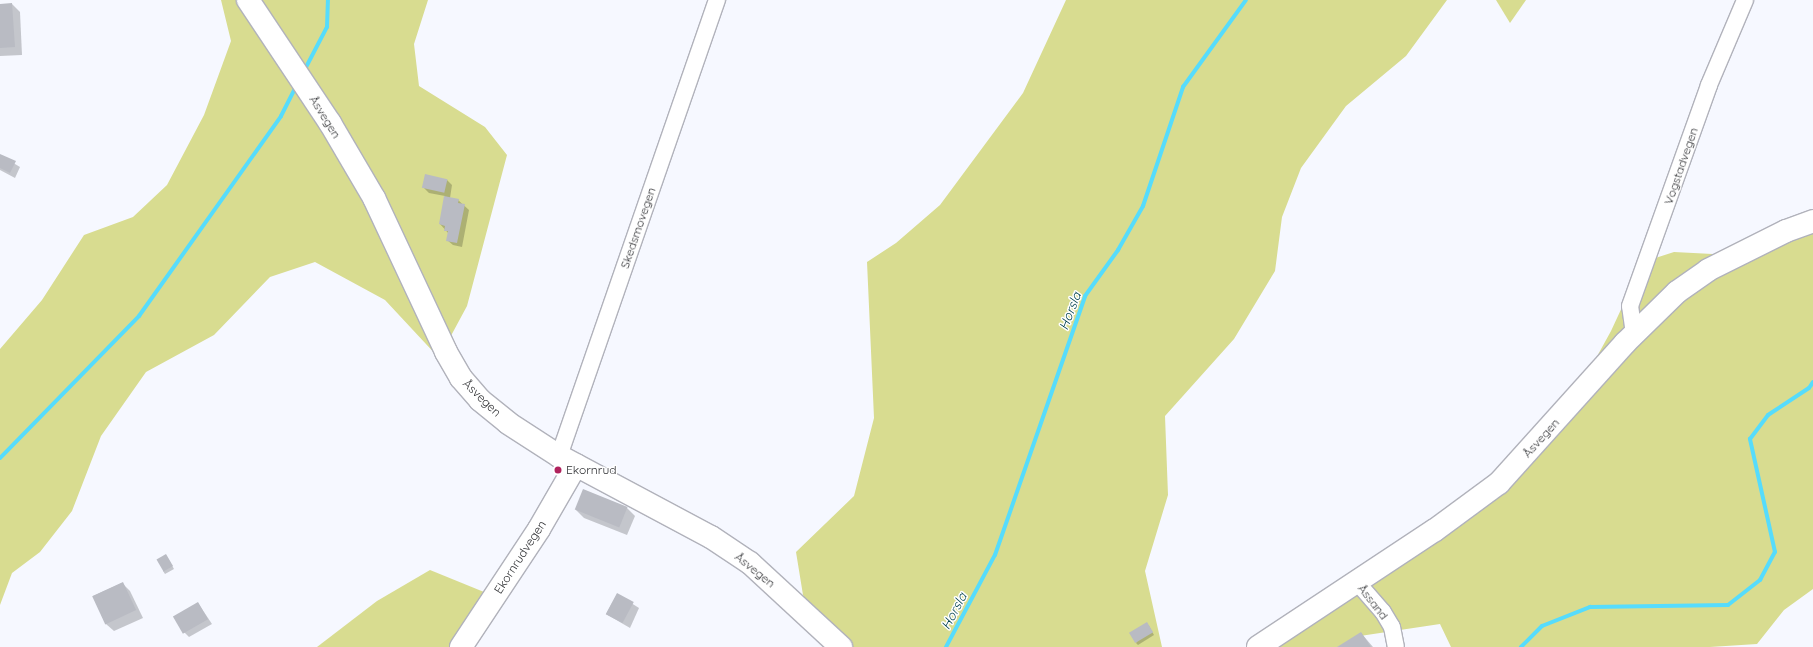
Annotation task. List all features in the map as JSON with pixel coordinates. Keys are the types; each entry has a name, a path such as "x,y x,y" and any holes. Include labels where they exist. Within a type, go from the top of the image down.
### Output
{"main road":[{"name":"Åsvegen","path":"248,0 330,123 374,198 461,378 480,400 508,423 568,461 711,537 744,559 841,647"},
{"name":"Åsvegen","path":"1258,647 1441,526 1498,482 1634,334 1677,292 1708,270 1786,231 1813,221"},
{"name":"Ekornrudvegen","path":"461,647 539,529 568,461"}],"street":[{"name":"Skedsmovegen","path":"568,461 718,0"},
{"name":"Vogstadvegen","path":"1634,334 1630,306 1708,85 1745,0"},
{"name":"Åssand","path":"1356,581 1383,612 1392,627 1396,647"}],"green space":[{"path":"221,0 428,0 414,44 419,86 485,127 507,155 467,306 439,358 385,300 315,262 270,277 214,335 146,372 101,436 72,511 40,552 12,573 0,605 0,349 42,300 84,235 133,217 167,185 204,115 231,41"},
{"path":"1066,0 1447,0 1406,56 1346,106 1301,168 1282,217 1275,271 1234,339 1165,416 1168,495 1145,571 1162,647 830,647 803,595 796,552 854,496 874,418 867,262 896,243 940,205 1023,93"},
{"path":"1496,0 1526,0 1510,23"},
{"path":"1813,229 1813,589 1784,610 1757,644 1710,647 1451,647 1440,624 1360,636 1338,647 1269,647 1465,515 1573,400 1611,331 1643,262 1674,252 1732,255"},
{"path":"430,570 484,592 458,647 317,647 377,601"}],"building":[{"path":"12,3 15,47 0,48 0,4"},
{"path":"0,154 16,161 10,173 0,168"},
{"path":"425,174 447,179 444,193 422,188"},
{"path":"444,196 459,199 458,203 465,204 457,243 446,241 448,231 444,231 445,226 439,224"},
{"path":"583,489 628,507 619,527 575,509"},
{"path":"166,554 173,566 163,572 156,560"},
{"path":"123,582 136,610 105,624 92,596"},
{"path":"617,593 634,602 623,623 606,614"},
{"path":"198,602 208,619 183,634 173,616"},
{"path":"1147,622 1153,632 1135,643 1129,633"},
{"path":"1361,632 1371,647 1337,647"}],"waterway":[{"path":"304,71 327,27 328,0"},
{"name":"Horsla","path":"946,647 995,555 1085,296 1118,250 1143,206 1183,87 1246,0"},
{"path":"0,458 139,316 281,116 296,86"},
{"path":"1521,647 1542,626 1590,607 1728,605 1760,580 1775,552 1750,439 1768,415 1809,388 1813,382"}],"place":[{"name":"Ekornrud","path":"558,470"}]}
